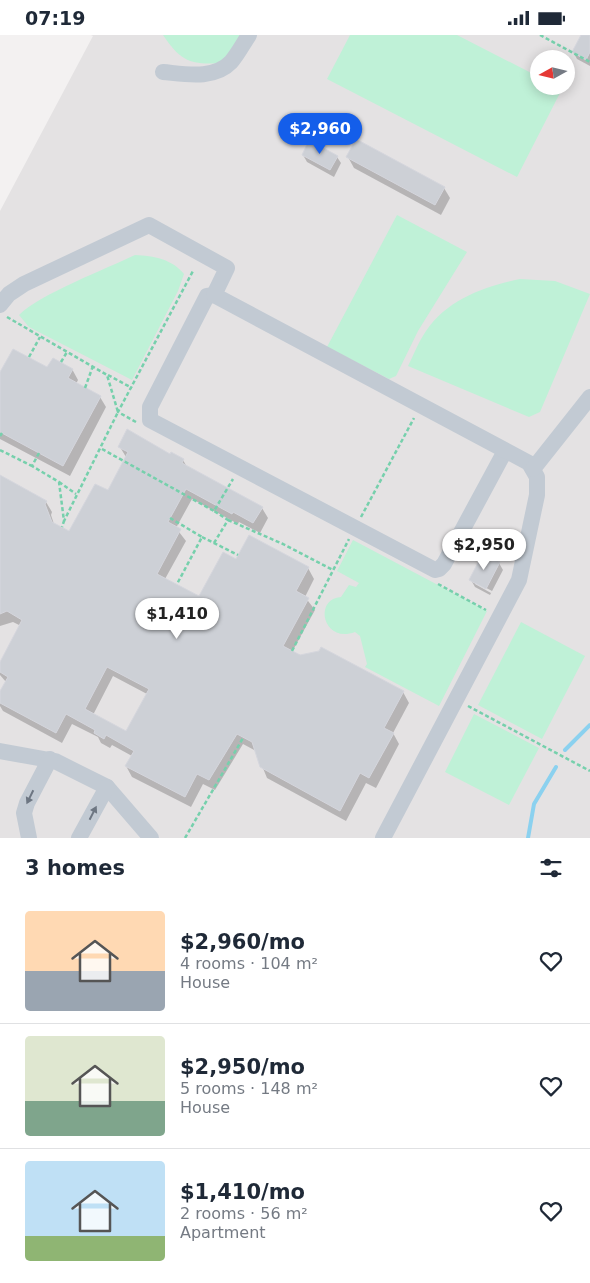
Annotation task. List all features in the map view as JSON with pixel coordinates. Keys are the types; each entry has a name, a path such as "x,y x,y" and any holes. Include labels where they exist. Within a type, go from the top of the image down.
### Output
{"lane":[{"path":"163,72 196,75 219,71 231,62 248,35"},
{"path":"0,305 9,294 24,284 150,225 227,268 214,295"},
{"path":"383,838 520,581 537,495 537,477 533,469 529,463 214,295 207,296 150,407 150,420 435,570 444,564 505,451"},
{"path":"533,469 590,397"},
{"path":"0,751 50,759 107,787 151,838"},
{"path":"30,836 24,813 27,803 50,759"},
{"path":"79,838 107,787"}],"path":[{"path":"540,35 590,63"},
{"path":"62,527 76,494 102,449 118,412 132,389 193,271"},
{"path":"0,313 132,389"},
{"path":"29,357 40,337"},
{"path":"62,362 67,352"},
{"path":"85,388 94,366"},
{"path":"107,375 118,412"},
{"path":"102,449 228,520 334,570"},
{"path":"0,450 76,494"},
{"path":"32,467 39,453"},
{"path":"214,511 235,475"},
{"path":"59,483 64,521"},
{"path":"170,518 238,555"},
{"path":"214,543 228,520"},
{"path":"177,584 202,537"},
{"path":"457,700 590,771"},
{"path":"185,838 243,737"}],"shaded area":[{"path":"91,35 590,35 590,838 0,838 0,211 93,36"}],"green space":[{"path":"163,35 243,35 222,63 202,63 188,60 181,56"},
{"path":"350,35 457,35 530,72 530,95 559,95 517,177 327,79"},
{"path":"397,215 467,252 418,331 396,376 389,379 327,347"},
{"path":"135,255 162,259 174,265 184,274 178,291 132,380 29,327 19,315 41,299"},
{"path":"520,279 555,281 590,294 540,412 529,417 408,366 426,331 445,311 468,296 493,286"},
{"path":"353,540 487,611 439,706 365,667 367,664 360,636 355,632 344,634 335,632 329,627 325,612 327,605 332,600 341,597 349,585 356,587 359,583 337,571"},
{"path":"521,622 585,656 542,739 478,705"},
{"path":"474,714 539,748 509,805 445,772"}],"building":[{"path":"581,35 590,35 590,52 586,60 575,54 575,50 573,50"},
{"path":"356,139 445,187 435,205 346,157"},
{"path":"309,140 338,156 330,170 302,155"},
{"path":"13,349 47,367 53,358 73,369 68,378 101,396 63,466 0,432 0,372"},
{"path":"127,429 170,454 171,452 184,459 182,463 263,507 253,523 186,489 168,522 181,529 157,574 199,596 223,552 236,559 249,535 309,567 296,591 309,598 283,646 300,655 319,651 321,647 404,691 384,728 394,733 369,778 360,773 340,811 260,767 252,742 237,734 209,780 197,774 185,797 125,766 134,751 106,735 104,739 94,733 95,730 66,714 56,733 0,703 0,691 8,677 0,672 0,662 22,620 7,611 0,614 0,475 47,501 45,504 52,522 69,531 95,484 108,490 128,452 118,447","holes":["107,667 149,689 126,731 85,709"]},
{"path":"483,553 500,562 486,589 469,580"}],"waterway":[{"path":"565,750 590,725"},
{"path":"528,838 534,804 556,767"}]}
